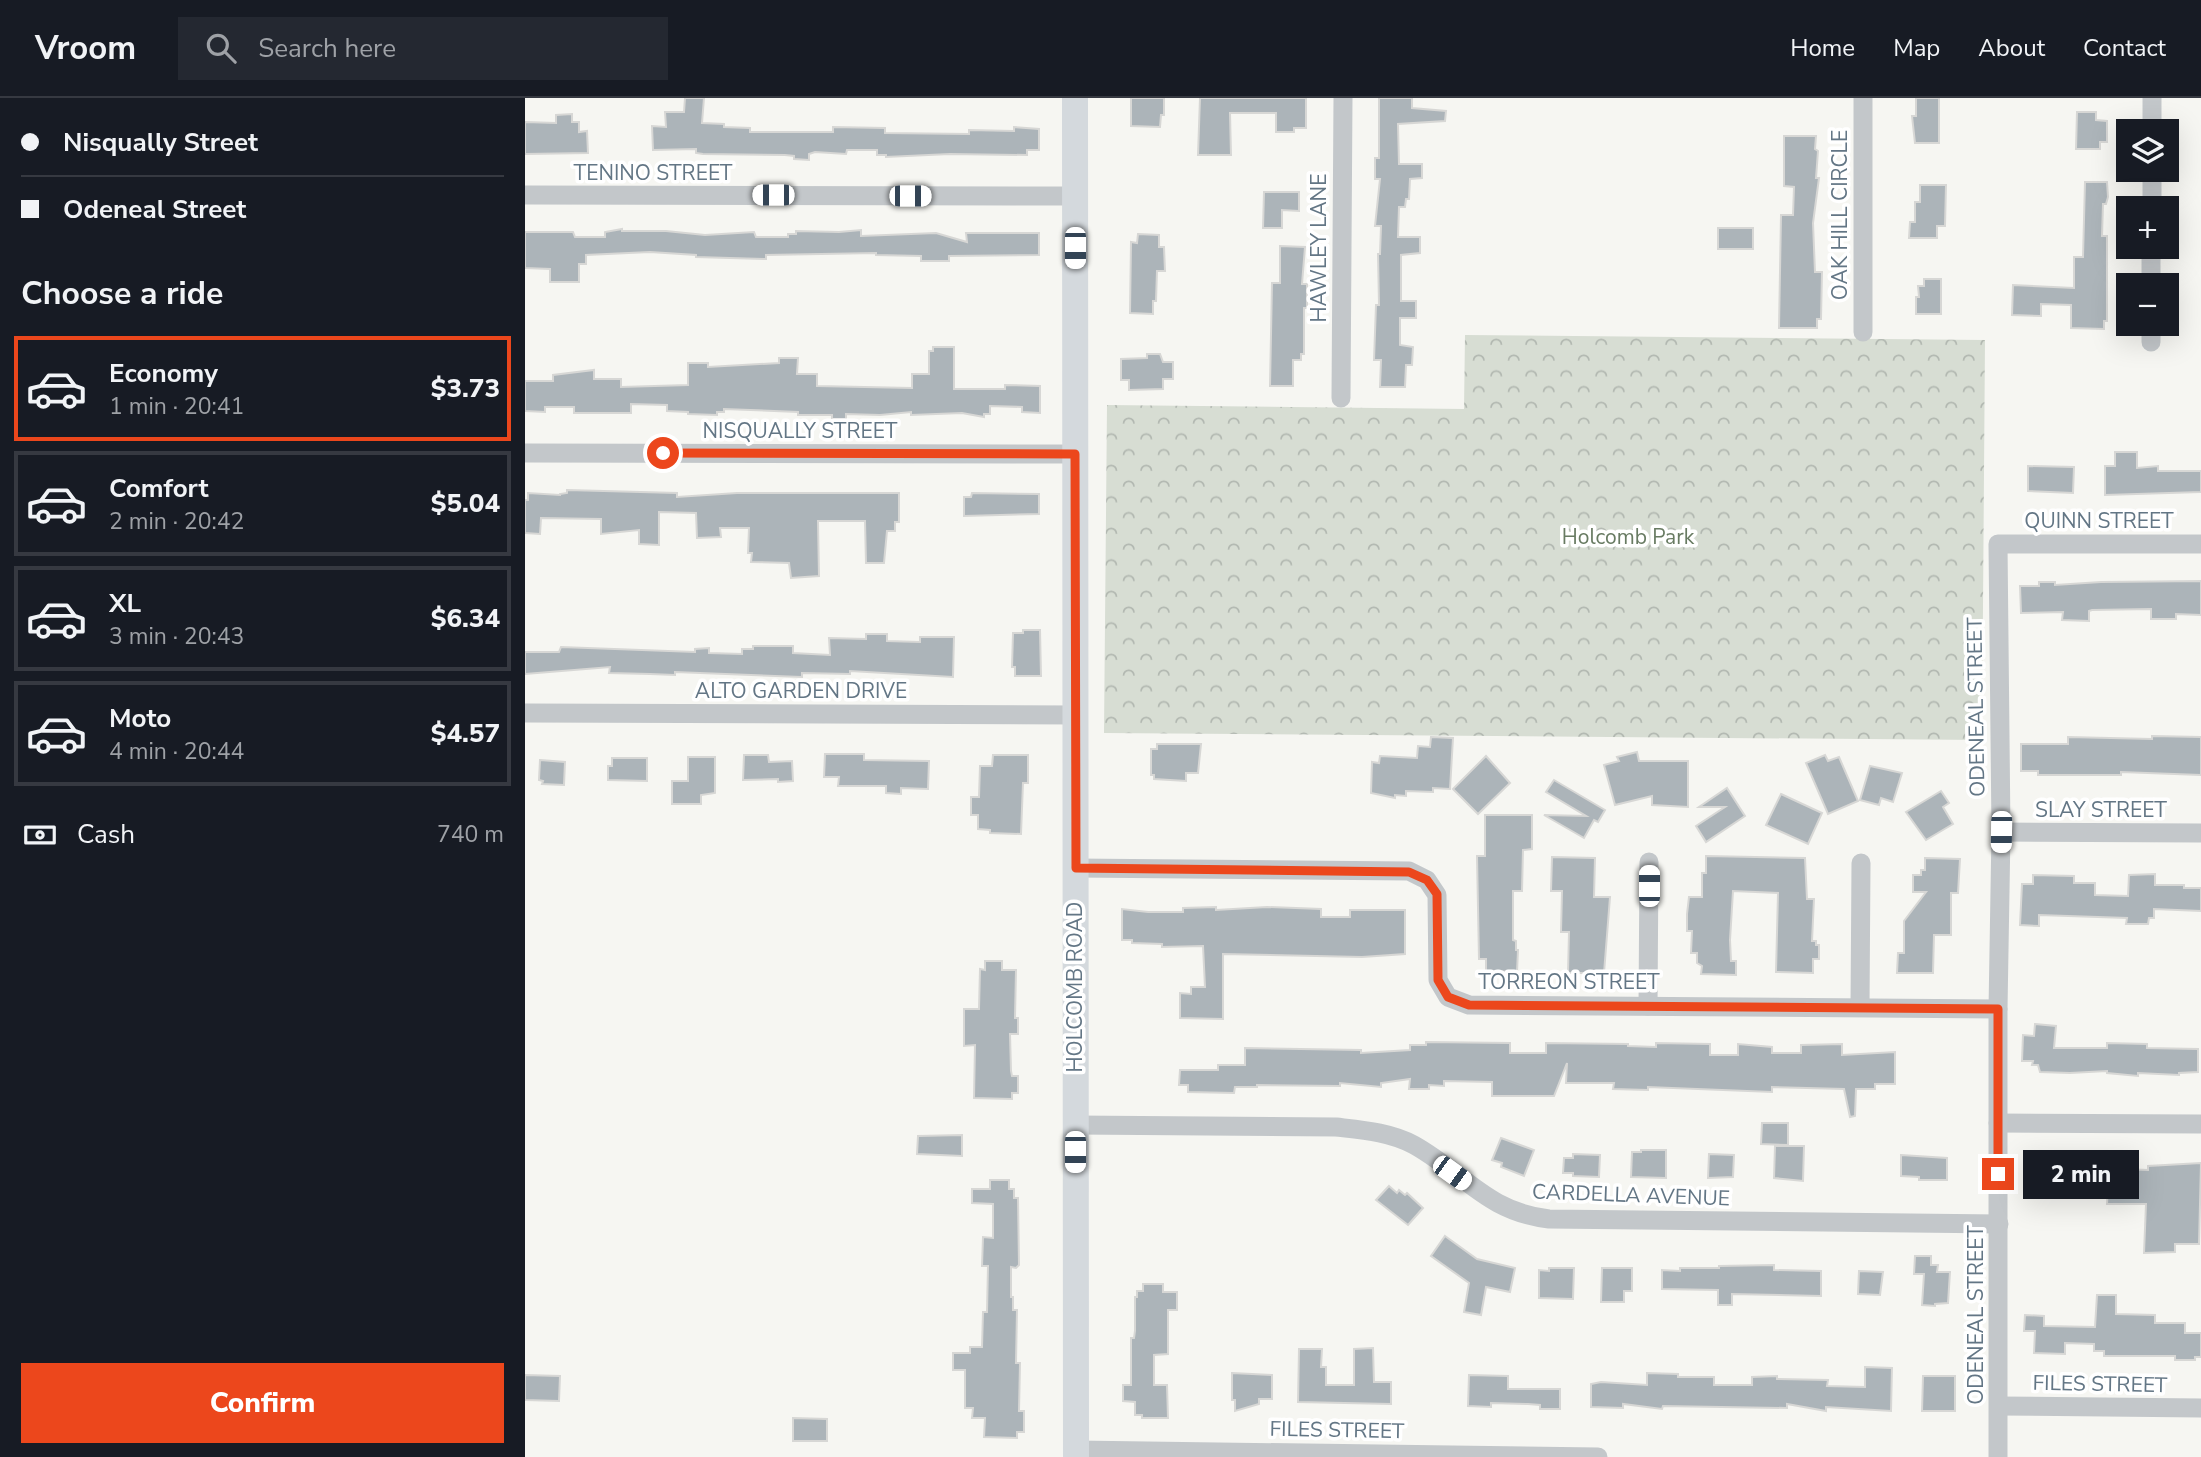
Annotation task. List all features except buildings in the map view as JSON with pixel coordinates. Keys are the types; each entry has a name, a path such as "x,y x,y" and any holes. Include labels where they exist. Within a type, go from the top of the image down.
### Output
{"street":[{"name":"HOLCOMB ROAD","path":"1075,98 1076,1453"},
{"name":"HAWLEY LANE","path":"1341,398 1343,98"},
{"name":"OAK HILL CIRCLE","path":"1863,98 1863,332"},
{"path":"2152,98 2152,119"},
{"name":"TENINO STREET","path":"525,195 1075,196"},
{"name":"NISQUALLY STREET","path":"525,453 1075,454"},
{"name":"QUINN STREET","path":"1998,544 2201,544"},
{"name":"ODENEAL STREET","path":"1998,544 2001,832 1998,1009 1998,1457"},
{"name":"ALTO GARDEN DRIVE","path":"525,713 1076,715"},
{"name":"SLAY STREET","path":"2001,832 2201,833"},
{"path":"1648,1006 1649,862"},
{"path":"1860,1007 1861,863"},
{"name":"TORREON STREET","path":"1076,868 1409,872 1427,880 1437,894 1438,980 1448,997 1469,1005 1998,1009"},
{"path":"1998,1123 2201,1124"},
{"name":"CARDELLA AVENUE","path":"1075,1125 1336,1127 1379,1132 1413,1145 1491,1201 1526,1217 1999,1224"},
{"name":"FILES STREET","path":"1999,1406 2201,1408"},
{"name":"FILES STREET","path":"1076,1453 1598,1457"}],"green space":[{"name":"Holcomb Park","path":"1465,335 1985,340 1982,740 1104,733 1107,405 1464,409"}],"route":[{"path":"663,453 1075,454 1076,868 1409,872 1427,880 1437,894 1438,980 1448,997 1469,1005 1998,1009 1998,1174"}]}
